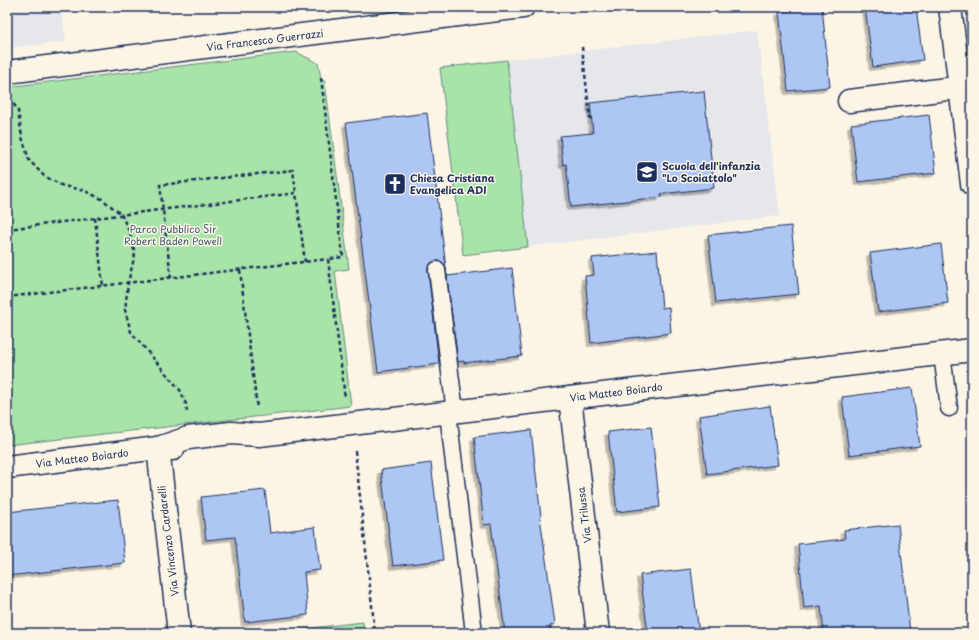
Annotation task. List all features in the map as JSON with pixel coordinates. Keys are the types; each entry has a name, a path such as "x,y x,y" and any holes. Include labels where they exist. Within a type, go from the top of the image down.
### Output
{"street":[{"name":"Via Francesco Guerrazzi","path":"7,72 523,7"},
{"path":"950,7 966,87 972,184"},
{"path":"849,101 966,87"},
{"name":"Via Matteo Boiardo","path":"7,467 158,448 188,438 231,432 260,435 972,350"},
{"name":"Via Trilussa","path":"570,398 598,633"},
{"name":"Via Vincenzo Cardarelli","path":"158,448 179,633"}],"lane":[{"path":"437,270 474,633"},
{"path":"942,354 950,408"}],"path":[{"path":"582,47 590,118 592,118"},
{"path":"7,297 328,260 343,257 321,78"},
{"path":"7,92 18,111 22,137 29,160 44,176 63,186 83,190 102,200 121,214 130,233 135,254 128,283 125,310 131,332 180,390 186,404 188,418"},
{"path":"171,278 160,185 293,170 305,262"},
{"path":"7,229 296,193"},
{"path":"95,218 103,286"},
{"path":"328,260 345,399"},
{"path":"240,270 257,409"},
{"path":"352,424 376,633"}],"shaded area":[{"path":"7,7 61,7 66,42 7,48"},
{"name":"Scuola dell'infanzia \"Lo Scoiattolo\"","path":"757,30 780,216 528,247 507,60"}],"green space":[{"name":"Parco Pubblico Sir Robert Baden Powell","path":"296,52 318,63 321,78 325,82 349,269 335,271 351,406 7,445 7,87"},
{"path":"507,60 528,247 463,255 440,68"},
{"path":"363,622 364,633 267,633"}],"building":[{"path":"822,7 830,87 788,91 779,12"},
{"path":"865,7 916,7 923,60 873,67"},
{"path":"704,91 714,188 661,194 662,197 571,207 566,164 563,165 560,136 593,133 590,103"},
{"path":"427,113 447,276 512,268 522,356 464,363 464,361 458,362 446,269 441,261 436,261 431,263 428,267 428,271 439,364 378,372 346,123"},
{"path":"929,115 936,173 858,182 851,124"},
{"path":"791,226 799,294 716,303 708,235"},
{"path":"941,244 948,303 878,312 870,253"},
{"path":"657,251 662,308 669,307 671,333 591,343 585,276 594,275 592,258"},
{"path":"912,388 920,446 849,455 842,397"},
{"path":"770,406 778,465 707,474 699,416"},
{"path":"651,427 660,507 617,512 608,432"},
{"path":"531,430 540,517 555,624 550,626 551,633 505,633 491,524 484,525 474,437"},
{"path":"431,463 443,560 393,566 381,470"},
{"path":"265,490 270,533 315,527 320,570 304,572 308,615 245,622 235,537 206,540 201,497"},
{"path":"118,500 125,563 7,576 7,512"},
{"path":"898,524 910,633 824,633 821,606 804,608 798,544 845,539 844,530"},
{"path":"691,569 699,633 648,633 640,575"}],"place":[{"name":"Scuola dell'infanzia \"Lo Scoiattolo\"","path":"647,172"},
{"name":"Chiesa Cristiana Evangelica ADI","path":"395,184"}]}
